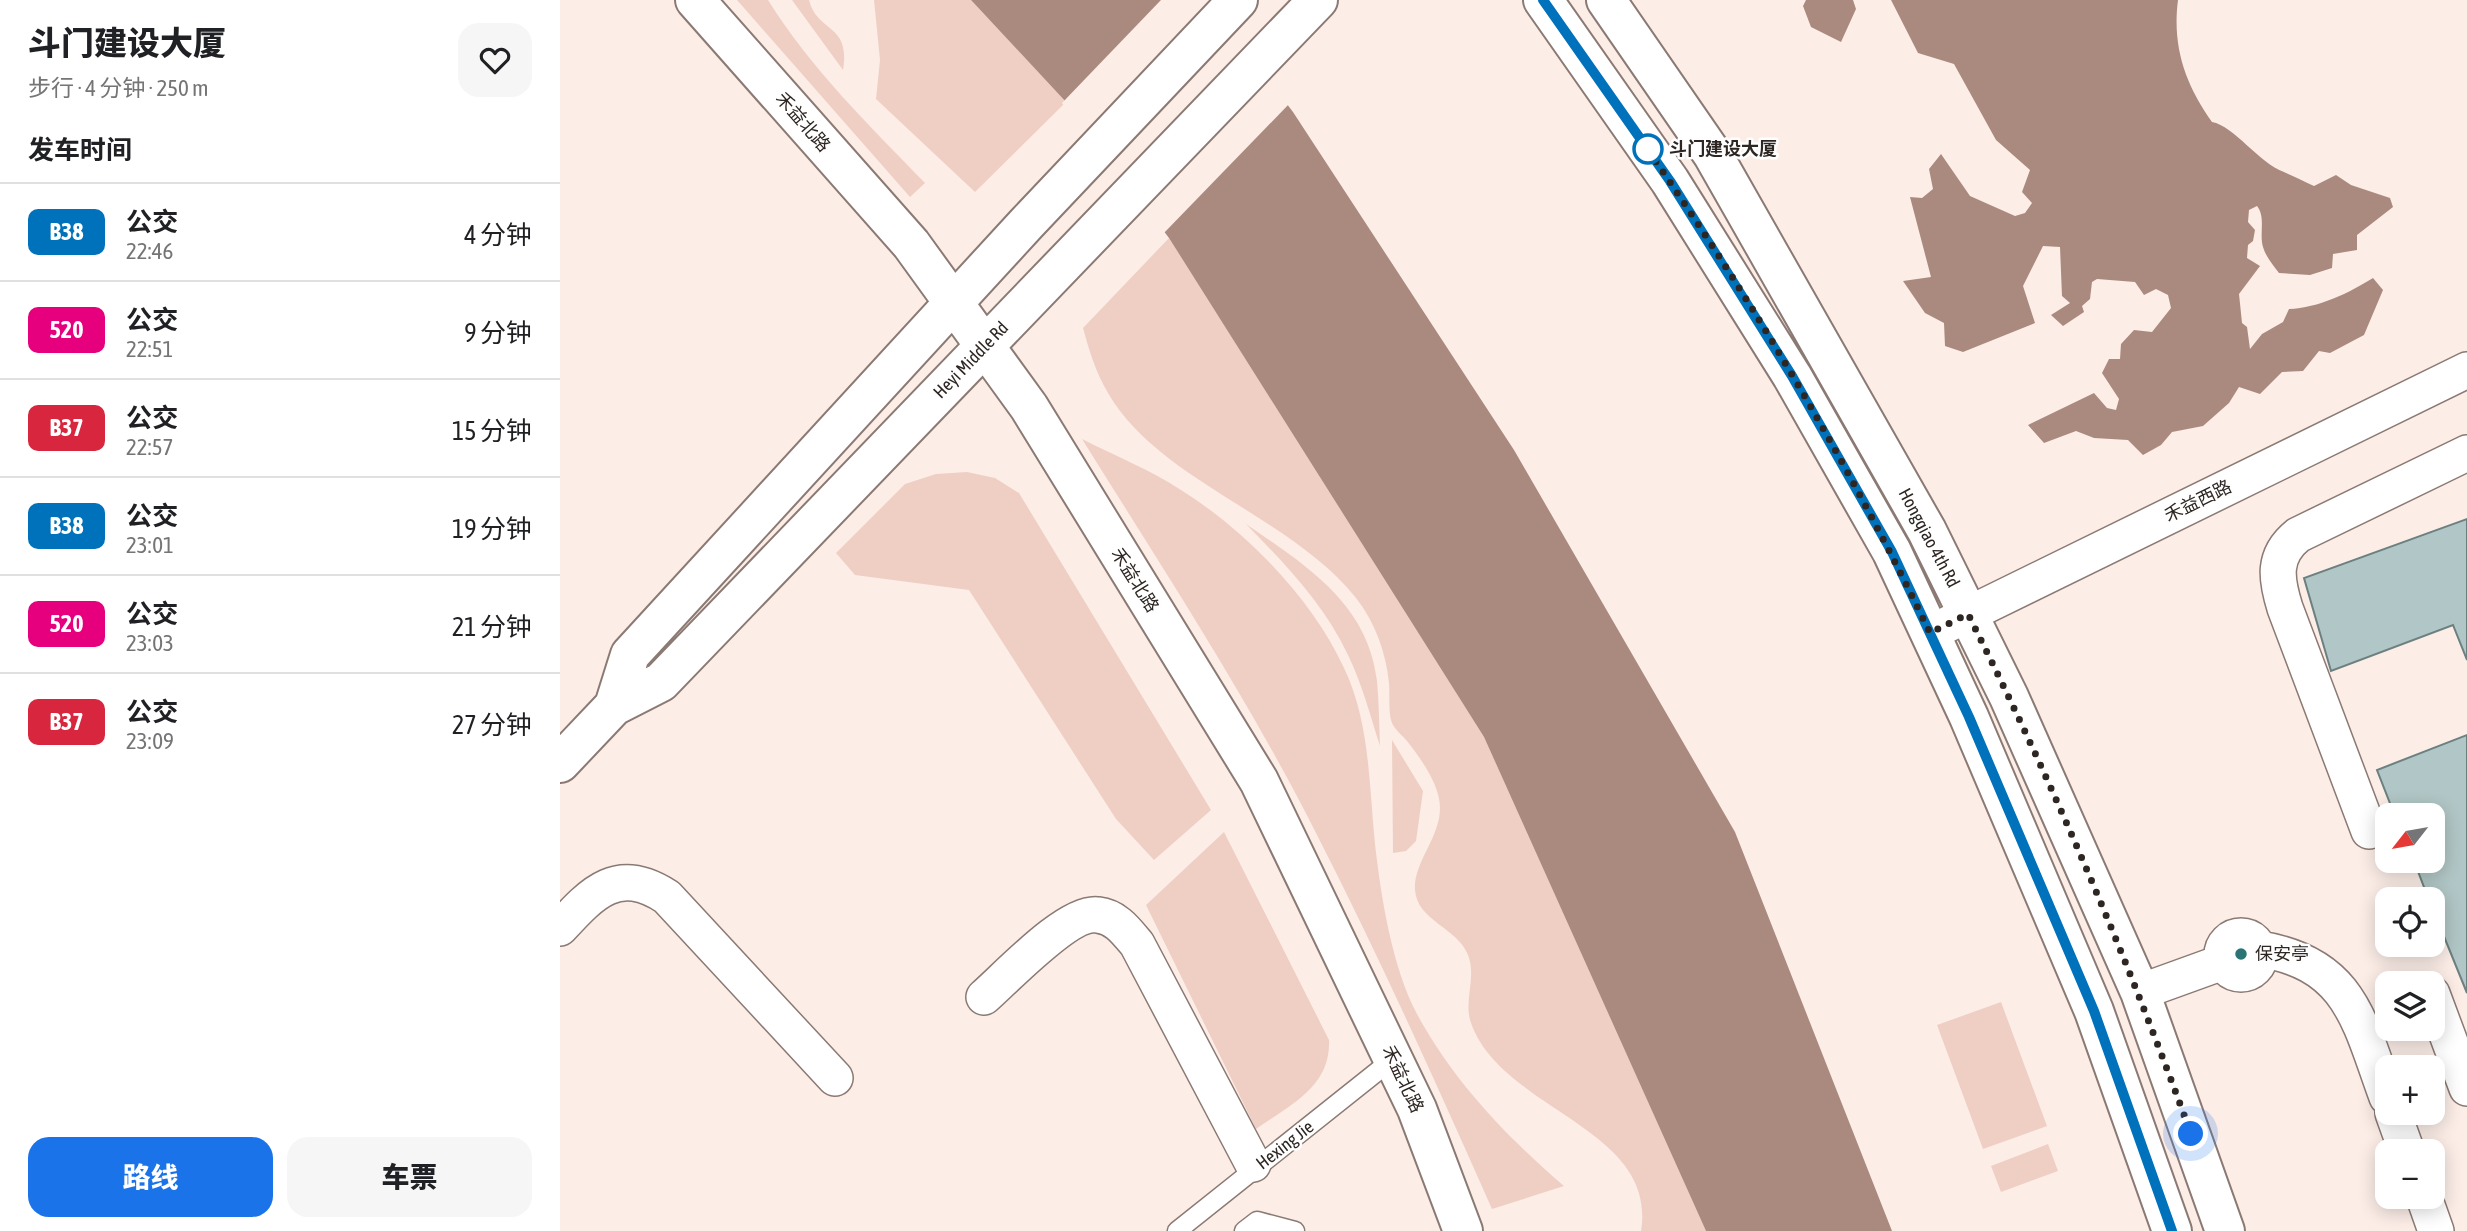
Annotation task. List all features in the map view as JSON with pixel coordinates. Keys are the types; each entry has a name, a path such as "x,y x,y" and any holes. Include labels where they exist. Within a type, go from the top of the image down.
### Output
{"street":[{"name":"禾益北路","path":"695,0 911,244 1029,407 1259,781 1417,1110 1463,1231"},
{"name":"Heyi Middle Rd","path":"614,706 630,655 1056,191 1238,0"},
{"name":"Heyi Middle Rd","path":"560,763 614,706 661,682 1318,0"},
{"path":"1288,31 1335,0"},
{"path":"1514,0 1553,25 1583,58"},
{"path":"1543,0 1670,181 1792,376 1892,552 1969,717 2094,1011 2172,1231"},
{"name":"Hongqiao 4th Rd","path":"1614,10 1713,155 1927,531 2009,697 2140,992 2225,1231"},
{"name":"禾益西路","path":"1930,633 2467,370"},
{"path":"2369,831 2285,608 2278,583 2280,556 2287,544 2298,535 2467,453"},
{"path":"560,928 584,902 613,884 637,883 658,891 667,897 835,1078"},
{"path":"984,997 1076,919 1098,914 1119,923 1137,944 1253,1164"},
{"path":"2140,992 2223,962 2222,949 2234,936 2247,936 2260,949 2301,958 2316,967 2339,988 2356,1014 2375,1065"},
{"path":"2445,1029 2467,1088"},
{"path":"2428,1209 2436,1231"}],"lane":[{"name":"Hexing Jie","path":"1177,1231 1393,1059"},
{"path":"1244,1231 1257,1221 1295,1231"}],"shaded area":[{"path":"737,0 768,0 822,73 925,183 910,197"},
{"path":"792,0 809,0 813,11 838,36 844,55 843,70"},
{"path":"874,0 971,0 1066,102 975,192 876,99 880,60"},
{"path":"971,0 1208,0 1293,112 1514,450 1735,832 1892,1231 1706,1231 1484,737 1169,238 1066,102"},
{"path":"1806,0 1853,0 1856,9 1841,42 1811,27 1803,6"},
{"path":"1891,0 2178,0 2177,33 2183,64 2194,93 2212,122 2229,130 2265,161 2284,172 2314,186 2336,175 2351,185 2390,198 2393,207 2357,235 2357,250 2333,254 2332,268 2310,275 2279,273 2263,247 2260,210 2257,206 2249,210 2248,222 2255,230 2253,241 2248,245 2247,258 2260,266 2239,294 2242,323 2247,327 2250,349 2262,334 2283,322 2289,309 2333,299 2373,278 2383,290 2364,335 2330,353 2319,351 2303,371 2282,372 2260,394 2239,387 2229,403 2203,426 2172,432 2161,445 2143,455 2128,440 2094,438 2076,431 2044,443 2028,425 2094,393 2107,408 2116,410 2119,399 2102,373 2109,359 2120,359 2121,344 2134,330 2152,332 2171,308 2168,295 2156,289 2144,295 2135,282 2097,279 2092,282 2090,299 2082,306 2084,312 2063,326 2051,315 2070,303 2062,296 2060,247 2043,246 2023,286 2035,323 1963,352 1945,346 1944,323 1925,313 1903,281 1931,277 1910,197 1922,198 1933,189 1929,169 1941,154 1970,196 2015,216 2025,213 2032,203 2022,192 2030,170 1996,140 1954,64 1918,53"},
{"path":"1169,238 1484,737 1706,1231 1641,1231 1640,1196 1626,1167 1603,1143 1513,1078 1488,1053 1471,1023 1468,1006 1471,972 1468,955 1456,938 1423,909 1417,901 1415,890 1418,870 1439,819 1437,790 1424,764 1392,723 1385,660 1374,628 1363,607 1329,569 1297,544 1159,451 1131,424 1108,393 1093,361 1083,328"},
{"path":"1082,439 1158,476 1205,506 1252,545 1295,591 1314,616 1344,668 1359,710 1367,754 1384,909 1394,954 1408,995 1431,1039 1464,1085 1502,1128 1564,1186 1492,1209 1385,974 1290,784 1204,634"},
{"path":"967,472 995,478 1019,493 1211,810 1154,860 1116,819 969,590 855,575 836,553 905,484 936,474"},
{"path":"1246,524 1311,571 1347,608 1361,629 1371,654 1377,681 1380,746 1358,677 1338,636 1303,585"},
{"path":"1392,740 1423,791 1416,841 1406,851 1393,853"},
{"path":"1224,832 1329,1040 1328,1056 1316,1082 1295,1103 1256,1129 1146,905"},
{"path":"2001,1002 2047,1126 1983,1149 1937,1025"},
{"path":"2048,1144 2058,1171 2001,1192 1991,1166"}],"pier":[{"path":"1161,0 1213,0 1290,103 1162,235 1062,103"}],"building":[{"path":"2467,519 2467,660 2453,625 2331,671 2304,578"},
{"path":"2467,735 2467,993 2445,939 2445,887 2424,887 2419,873 2445,873 2445,803 2390,803 2377,770"},
{"name":"保安亭","path":"2249,943 2255,957 2233,966 2227,952"}],"bus line":[{"name":"B38","path":"1543,0 1670,181 1792,376 1892,552 1969,717 2094,1011 2172,1231"}],"place":[{"name":"斗门建设大厦","path":"1648,149"},
{"name":"保安亭","path":"2241,954"}],"route":[{"path":"1648,149 1641,140 1670,181 1792,376 1892,552 1930,633 1968,614 2009,697 2140,992 2191,1134"}]}
